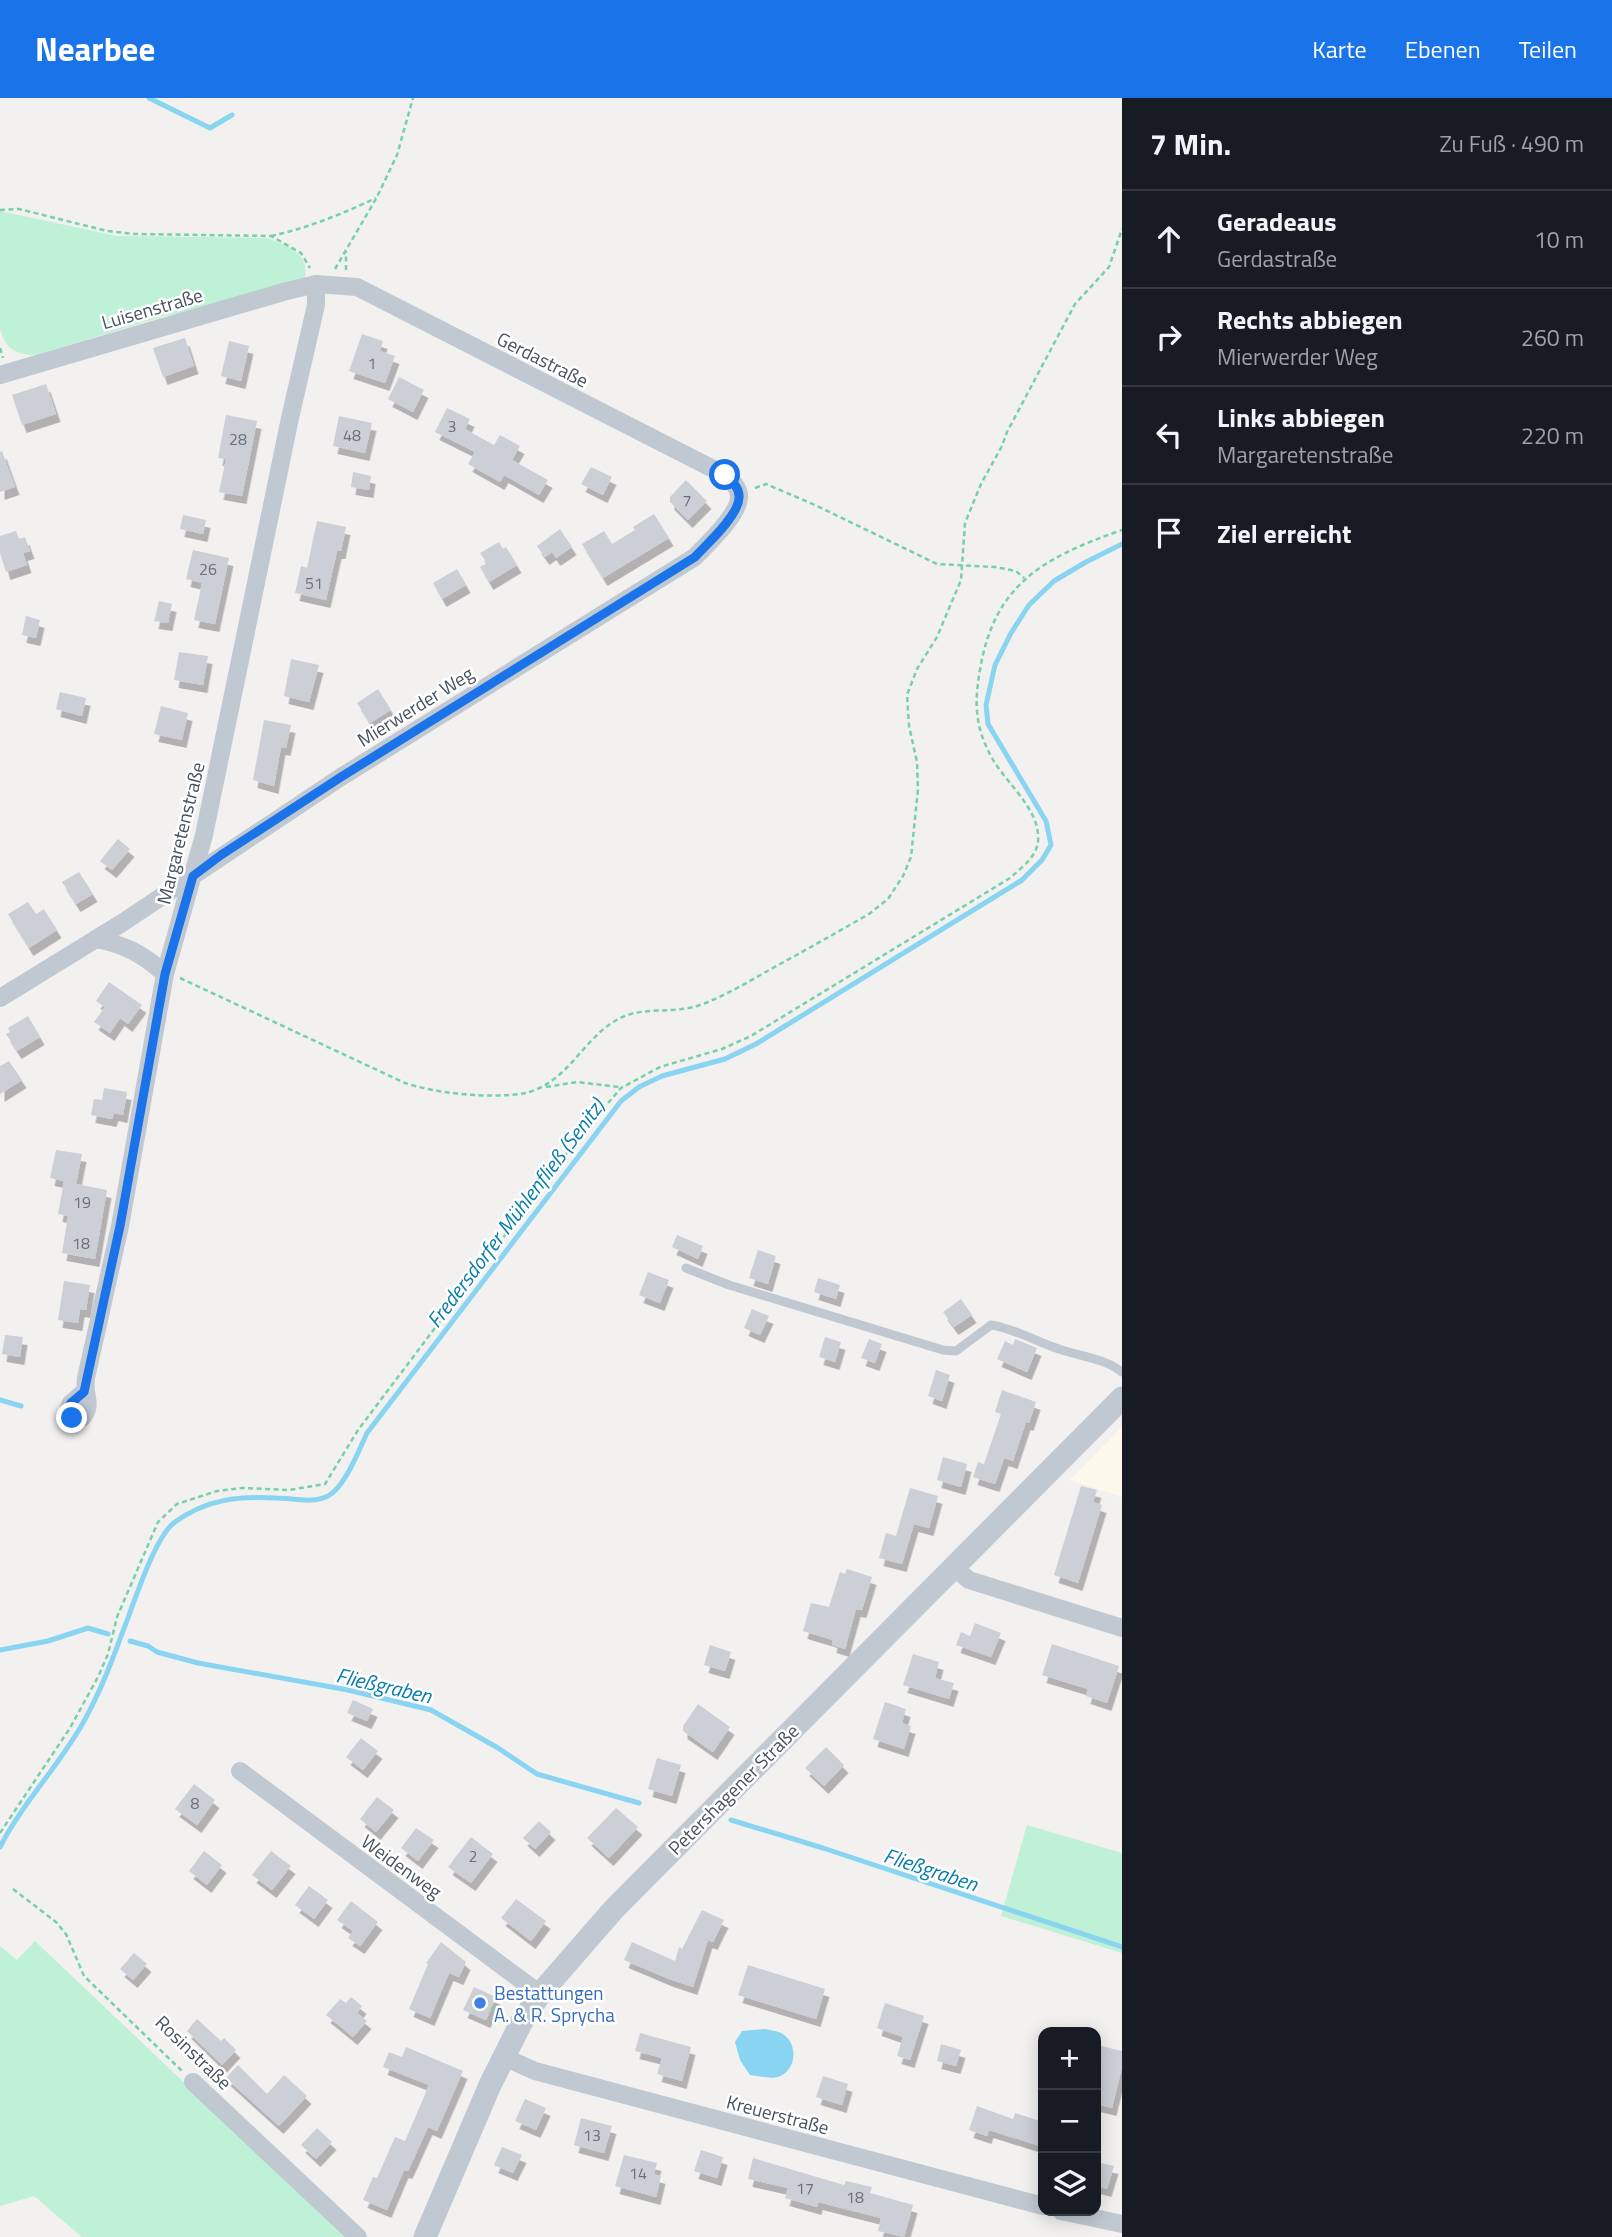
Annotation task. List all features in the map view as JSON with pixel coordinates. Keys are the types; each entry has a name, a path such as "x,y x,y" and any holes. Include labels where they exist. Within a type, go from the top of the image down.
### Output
{"street":[{"name":"Luisenstraße","path":"0,375 309,285"},
{"name":"Gerdastraße","path":"309,285 357,287 725,475 736,485 739,495"},
{"name":"Margaretenstraße","path":"84,1392 120,1226 165,974 204,835 316,305 309,285"},
{"name":"Mierwerder Weg","path":"0,998 193,876 330,784 695,557 732,515 739,495"},
{"path":"95,939 132,948 165,974"},
{"name":"Petershagener Straße","path":"425,2237 503,2057 540,1994 614,1909 1122,1398"},
{"path":"953,1567 969,1580 1122,1628"},
{"name":"Weidenweg","path":"240,1771 540,1994"},
{"name":"Kreuerstraße","path":"503,2057 535,2071 1038,2205"},
{"name":"Rosinstraße","path":"193,2082 358,2237"},
{"path":"1084,2216 1122,2224"}],"lane":[{"path":"686,1268 729,1285 943,1350 956,1351 992,1325 1065,1351 1103,1361 1122,1372"}],"path":[{"path":"271,236 301,253 310,265 307,281 309,285 334,270 377,197 399,150 413,98"},
{"path":"0,210 19,209 116,232 271,236 308,227 377,197"},
{"path":"543,1087 559,1075 592,1039 614,1022 632,1014 698,1006 731,991 857,921 888,900 904,876 911,857 918,789 917,762 909,726 907,695 917,668 937,637 961,580 965,523 981,484 1075,303 1109,267 1122,229"},
{"path":"739,495 766,484 937,564 1016,571 1026,579"},
{"path":"0,1833 70,1728 98,1677 108,1654 117,1617 158,1522 177,1504 217,1491 242,1488 289,1490 325,1484 358,1430 579,1137 621,1088 660,1068 722,1049 751,1036 1010,878 1033,856 1038,841 1036,825 1018,790 994,762 985,746 975,701 981,662 992,623 1004,601 1026,579 1042,565 1079,545 1122,530"},
{"path":"165,974 179,977 405,1083 428,1091 494,1095 527,1093 543,1087 577,1082 621,1088"},
{"name":"Rosinstraße","path":"13,1889 56,1922 66,1934 84,1976 193,2082"},
{"path":"491,2008 506,2015"}],"shaded area":[{"path":"1122,1427 1122,1497 1070,1480"}],"green space":[{"path":"0,211 117,236 267,238 289,247 300,256 304,262 305,278 36,355 23,354 13,350 5,342 0,329"},
{"path":"1027,1825 1122,1853 1122,1953 1001,1916"},
{"path":"35,1941 347,2237 82,2237 34,2196 0,2206 0,1946 17,1960"}],"water":[{"path":"765,2029 787,2037 793,2049 789,2069 778,2077 750,2075 740,2060 735,2042 742,2031"}],"building":[{"path":"362,334 383,341 380,351 395,356 385,383 349,371"},
{"path":"185,338 194,366 163,377 153,348"},
{"path":"229,341 249,346 241,381 221,376"},
{"path":"399,377 424,390 413,412 388,399"},
{"path":"46,384 56,414 22,425 12,395"},
{"path":"447,408 470,419 465,429 494,445 500,435 520,446 512,460 548,480 539,495 504,475 500,482 468,464 475,452 435,432"},
{"path":"226,415 257,421 242,496 219,492 226,459 218,458"},
{"path":"339,416 372,423 365,453 333,446"},
{"path":"2,451 15,487 0,492 0,452"},
{"path":"591,467 612,477 603,495 581,484"},
{"path":"353,472 371,476 369,490 351,487"},
{"path":"686,480 707,501 688,520 670,502 670,497"},
{"path":"654,514 669,538 603,578 582,544 604,531 612,544"},
{"path":"183,515 206,520 203,534 180,529"},
{"path":"317,521 346,527 341,551 337,551 326,600 295,593 301,566 307,568"},
{"path":"560,529 572,547 556,558 552,552 545,557 537,546"},
{"path":"16,531 19,539 25,537 30,551 23,553 27,565 6,572 0,553 0,536"},
{"path":"499,542 503,549 506,547 517,565 489,582 480,567 487,563 480,553"},
{"path":"193,550 229,558 215,624 194,620 202,583 186,579"},
{"path":"457,569 466,585 442,599 433,583"},
{"path":"159,601 172,604 168,623 154,621"},
{"path":"26,616 40,620 36,638 22,635"},
{"path":"179,652 208,656 203,685 174,680"},
{"path":"291,659 319,665 309,702 284,696"},
{"path":"378,689 391,710 370,723 357,703"},
{"path":"60,692 86,698 82,716 56,709"},
{"path":"161,706 188,713 182,740 154,734"},
{"path":"264,720 291,725 286,748 281,747 274,786 253,780"},
{"path":"118,839 130,849 112,870 100,861"},
{"path":"79,872 93,894 76,904 62,882"},
{"path":"28,902 36,914 44,909 57,930 29,948 8,914"},
{"path":"109,982 142,1005 128,1024 120,1018 110,1033 94,1022 105,1007 96,1001"},
{"path":"28,1016 40,1037 17,1051 6,1034 10,1032 8,1028"},
{"path":"9,1061 22,1080 0,1094 0,1066"},
{"path":"104,1088 127,1092 123,1115 114,1113 112,1119 91,1115 94,1099 102,1100"},
{"path":"56,1150 82,1154 76,1184 107,1190 95,1259 62,1253 68,1216 58,1214 64,1181 50,1178"},
{"path":"677,1235 703,1246 698,1259 672,1247"},
{"path":"758,1250 776,1256 768,1284 749,1278"},
{"path":"648,1272 669,1280 660,1303 639,1295"},
{"path":"818,1278 840,1285 836,1299 814,1292"},
{"path":"64,1281 90,1285 86,1310 80,1309 78,1323 58,1320"},
{"path":"961,1299 972,1315 954,1327 943,1312"},
{"path":"752,1309 769,1316 760,1335 744,1328"},
{"path":"5,1335 23,1337 20,1357 2,1354"},
{"path":"825,1337 841,1342 835,1362 819,1357"},
{"path":"869,1339 882,1344 875,1363 861,1358"},
{"path":"1015,1339 1037,1348 1027,1372 997,1359 1005,1341 1013,1345"},
{"path":"936,1370 950,1375 942,1401 928,1396"},
{"path":"1002,1390 1036,1402 1013,1461 1004,1458 995,1484 973,1477 978,1462 984,1464 1001,1414 995,1412"},
{"path":"943,1457 967,1464 961,1487 937,1480"},
{"path":"1081,1486 1097,1490 1093,1502 1102,1505 1078,1583 1054,1575"},
{"path":"910,1488 938,1496 929,1528 914,1524 902,1564 879,1558 886,1533 896,1536"},
{"path":"847,1569 872,1577 862,1610 856,1609 845,1649 832,1645 833,1640 803,1631 811,1603 829,1607 840,1572 845,1574"},
{"path":"975,1623 1001,1633 991,1657 956,1645 961,1632 970,1636"},
{"path":"1052,1644 1119,1666 1107,1703 1086,1696 1088,1689 1042,1675"},
{"path":"710,1645 731,1652 725,1671 704,1665"},
{"path":"913,1654 939,1662 935,1678 954,1683 949,1699 903,1685"},
{"path":"353,1700 373,1709 367,1721 347,1713"},
{"path":"885,1702 906,1709 902,1723 911,1726 904,1749 873,1739"},
{"path":"698,1704 730,1727 713,1752 683,1731 683,1726"},
{"path":"361,1738 378,1751 363,1770 346,1757"},
{"path":"826,1747 844,1765 824,1786 805,1768"},
{"path":"657,1758 681,1765 672,1796 648,1789"},
{"path":"194,1784 215,1800 197,1825 175,1809"},
{"path":"377,1797 394,1810 376,1832 360,1819"},
{"path":"616,1808 638,1827 609,1858 587,1838"},
{"path":"539,1821 551,1832 535,1849 523,1838"},
{"path":"416,1828 434,1840 418,1861 401,1848"},
{"path":"471,1837 493,1854 471,1883 448,1867"},
{"path":"204,1851 222,1865 207,1885 189,1871"},
{"path":"271,1851 291,1866 272,1890 252,1875"},
{"path":"309,1886 328,1900 314,1919 295,1905"},
{"path":"516,1899 546,1921 531,1941 501,1918"},
{"path":"351,1901 378,1922 360,1946 348,1938 353,1931 337,1920"},
{"path":"702,1910 724,1920 713,1942 708,1940 693,1987 624,1960 632,1942 675,1961 679,1947 682,1949"},
{"path":"441,1942 466,1962 459,1977 449,1973 430,2018 409,2009 428,1964 426,1963"},
{"path":"134,1953 147,1964 133,1980 120,1969"},
{"path":"748,1965 825,1989 816,2019 738,1995"},
{"name":"Bestattungen A. & R. Sprycha","path":"474,1987 496,1997 486,2020 463,2010"},
{"path":"351,1997 362,2006 357,2013 367,2021 353,2037 326,2015 340,1999 346,2003"},
{"path":"885,2003 924,2016 910,2060 897,2056 903,2037 877,2028"},
{"path":"197,2019 221,2041 224,2038 236,2050 222,2065 187,2031"},
{"path":"640,2033 691,2047 682,2081 657,2074 662,2058 635,2051"},
{"path":"941,2044 961,2050 956,2066 937,2061"},
{"path":"1101,2046 1122,2051 1122,2067 1112,2108 1101,2105"},
{"path":"406,2047 463,2071 437,2131 428,2127 408,2171 404,2170 387,2210 363,2200 373,2177 377,2178 395,2137 405,2141 429,2085 383,2067 389,2052 402,2057"},
{"path":"238,2065 267,2094 284,2075 307,2096 279,2126 226,2078"},
{"path":"823,2076 848,2084 842,2105 816,2097"},
{"path":"525,2099 546,2108 536,2130 515,2121"},
{"path":"977,2106 1013,2119 1015,2113 1038,2120 1038,2145 989,2130 987,2136 969,2130"},
{"path":"581,2118 612,2126 604,2153 574,2145"},
{"path":"317,2128 332,2142 316,2159 301,2145"},
{"path":"502,2147 522,2155 513,2173 494,2165"},
{"path":"701,2150 723,2157 717,2178 694,2171"},
{"path":"624,2155 657,2163 654,2174 661,2176 656,2197 615,2186"},
{"path":"753,2158 844,2185 846,2181 872,2187 870,2193 913,2205 904,2237 878,2231 881,2218 818,2202 817,2207 785,2198 788,2188 748,2179"},
{"path":"1101,2163 1114,2166 1107,2189 1101,2187"}],"waterway":[{"path":"149,98 210,128 232,115"},
{"name":"Fredersdorfer Mühlenfließ (Senitz)","path":"0,1847 18,1816 87,1717 152,1556 167,1530 175,1522 199,1508 223,1501 262,1498 316,1500 328,1496 340,1485 351,1468 367,1433 621,1101 639,1087 662,1076 725,1059 756,1044 1022,880 1042,860 1051,845 1046,821 988,724 986,705 995,665 1029,605 1054,581 1122,544"},
{"path":"0,1400 21,1406"},
{"path":"0,1650 48,1641 88,1628 108,1634"},
{"name":"Fließgraben","path":"130,1641 148,1646 157,1652 198,1663 348,1690 431,1710 537,1774 639,1803"},
{"name":"Fließgraben","path":"731,1820 1122,1947"}],"place":[{"name":"Bestattungen A. & R. Sprycha","path":"480,2003"}],"route":[{"path":"72,1418 68,1410 71,1403 84,1392 120,1226 165,974 193,876 341,777 695,557 737,507 739,495 736,485 725,475"}]}
